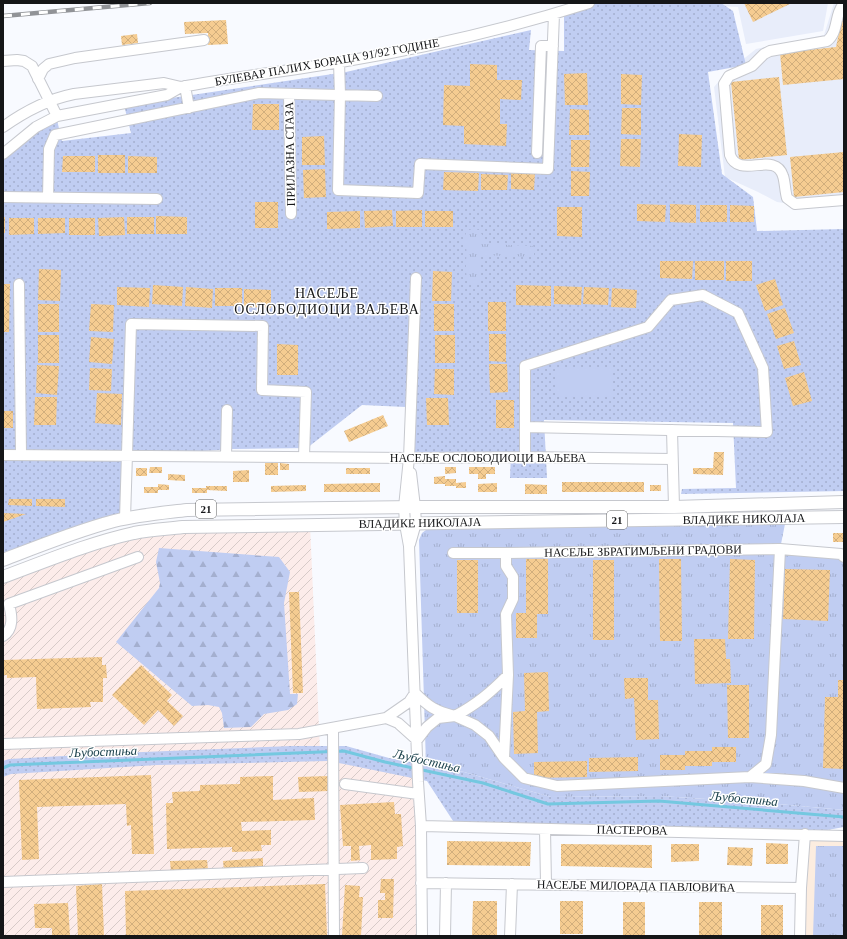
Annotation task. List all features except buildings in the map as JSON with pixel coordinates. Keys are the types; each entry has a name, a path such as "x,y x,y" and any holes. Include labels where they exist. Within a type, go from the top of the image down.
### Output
{"main road":[{"name":"ВЛАДИКЕ НИКОЛАЈА","path":"3,560 76,532 125,519 157,513 215,509 674,507 844,502"},
{"name":"ВЛАДИКЕ НИКОЛАЈА","path":"3,577 85,547 135,533 158,529 220,526 844,517"}],"street":[{"name":"БУЛЕВАР ПАЛИХ БОРАЦА 91/92 ГОДИНЕ","path":"3,154 36,127 57,116 167,96 183,87 416,48 554,14 589,3"},
{"path":"844,4 840,10 833,35 827,41 770,51 764,54 752,66 729,76 724,84 730,155 735,164 744,166 772,165 777,167 783,176 787,198 795,204 844,200"},
{"path":"339,62 340,95 338,190 418,193 420,164 548,169 554,14"},
{"path":"38,79 43,69 49,64 74,58 204,40"},
{"path":"537,153 541,46 553,46"},
{"path":"3,61 24,61 32,66 57,116"},
{"name":"БУЛЕВАР ПАЛИХ БОРАЦА 91/92 ГОДИНЕ","path":"3,128 13,120 61,96 164,83 183,87"},
{"path":"183,87 189,108"},
{"path":"48,197 49,149 55,135 259,93 377,96"},
{"name":"ПРИЛАЗНА СТАЗА","path":"290,94 291,214"},
{"path":"3,197 157,199"},
{"path":"416,278 409,458 411,523 410,546 418,794 421,826 422,936"},
{"path":"19,284 21,454"},
{"path":"525,427 767,432 763,368 738,313 703,295 672,300 648,327 525,366 525,427 525,457"},
{"path":"125,519 131,324 262,326 262,390 306,392 304,457"},
{"path":"226,456 227,410"},
{"path":"672,430 674,507"},
{"name":"НАСЕЉЕ ОСЛОБОДИОЦИ ВАЉЕВА","path":"3,455 672,459"},
{"path":"750,777 766,764 771,735 780,549"},
{"name":"НАСЕЉЕ ЗБРАТИМЉЕНИ ГРАДОВИ","path":"453,553 780,549 841,554 844,557"},
{"path":"504,758 508,674 506,614 513,599 513,577 506,566 506,553"},
{"path":"3,636 7,633 12,624 9,604 138,557"},
{"path":"417,740 427,727 438,718 455,716 473,706 490,693 508,674"},
{"path":"415,693 426,705 439,712 455,716 475,725 489,736 504,758 524,778 557,786 750,777 804,782 844,788"},
{"path":"3,744 299,734 386,718 409,702 415,693"},
{"path":"386,718 398,723 417,740"},
{"path":"333,728 334,936"},
{"path":"345,784 418,794"},
{"name":"ПАСТЕРОВА","path":"421,826 844,836"},
{"path":"545,829 546,884"},
{"path":"800,936 801,888 805,834"},
{"path":"3,882 363,868"},
{"name":"НАСЕЉЕ МИЛОРАДА ПАВЛОВИЋА","path":"422,883 801,888"},
{"path":"445,936 446,883"},
{"path":"510,936 512,884"}],"shaded area":[{"path":"694,3 828,3 823,31 746,44 738,7 694,5"},
{"path":"834,3 844,3 844,204 803,206 777,202 725,177 714,87 726,73 756,49 824,35"},
{"path":"310,524 320,751 419,770 422,936 3,936 3,577 135,533"},
{"path":"805,834 844,836 844,936 800,936"}],"green space":[{"path":"593,3 721,3 733,11 746,65 708,72 722,174 753,197 757,231 844,229 844,491 681,494 682,489 736,488 733,423 544,420 547,478 510,478 511,452 415,453 406,407 362,405 307,448 233,449 127,456 125,519 3,561 3,160 17,142 57,120 62,141 131,133 124,105 346,72 531,30 529,50 564,51 564,13"},
{"path":"351,89 379,90 379,106 350,105"},
{"path":"472,229 479,230 484,238 484,244 534,246 534,257 481,255 480,281 476,284 472,284 469,282 466,273 466,246 464,238 467,231"},
{"path":"557,368 613,369 612,397 556,396"},
{"path":"785,524 780,549 844,557 844,810 660,796 551,797 464,772 426,765 419,540 422,533 430,527"},
{"path":"159,548 279,557 290,572 284,603 290,694 298,694 297,704 288,710 264,714 251,727 224,728 222,713 219,707 208,705 192,706 116,642 159,588 160,583 156,562"},
{"path":"291,746 346,746 389,758 464,772 551,797 660,796 844,810 844,827 805,834 457,827 427,781 327,761 157,765 11,774 3,777 3,761 9,759"},
{"path":"816,846 844,846 844,936 813,936"}],"waterway":[{"name":"Љубостиња","path":"3,768 10,765 344,751 385,762 483,783 548,804 659,801 844,817"}],"railway":[{"path":"3,16 150,3"}],"district":[{"name":"НАСЕЉЕ ОСЛОБОДИОЦИ ВАЉЕВА","path":"327,302"}]}
